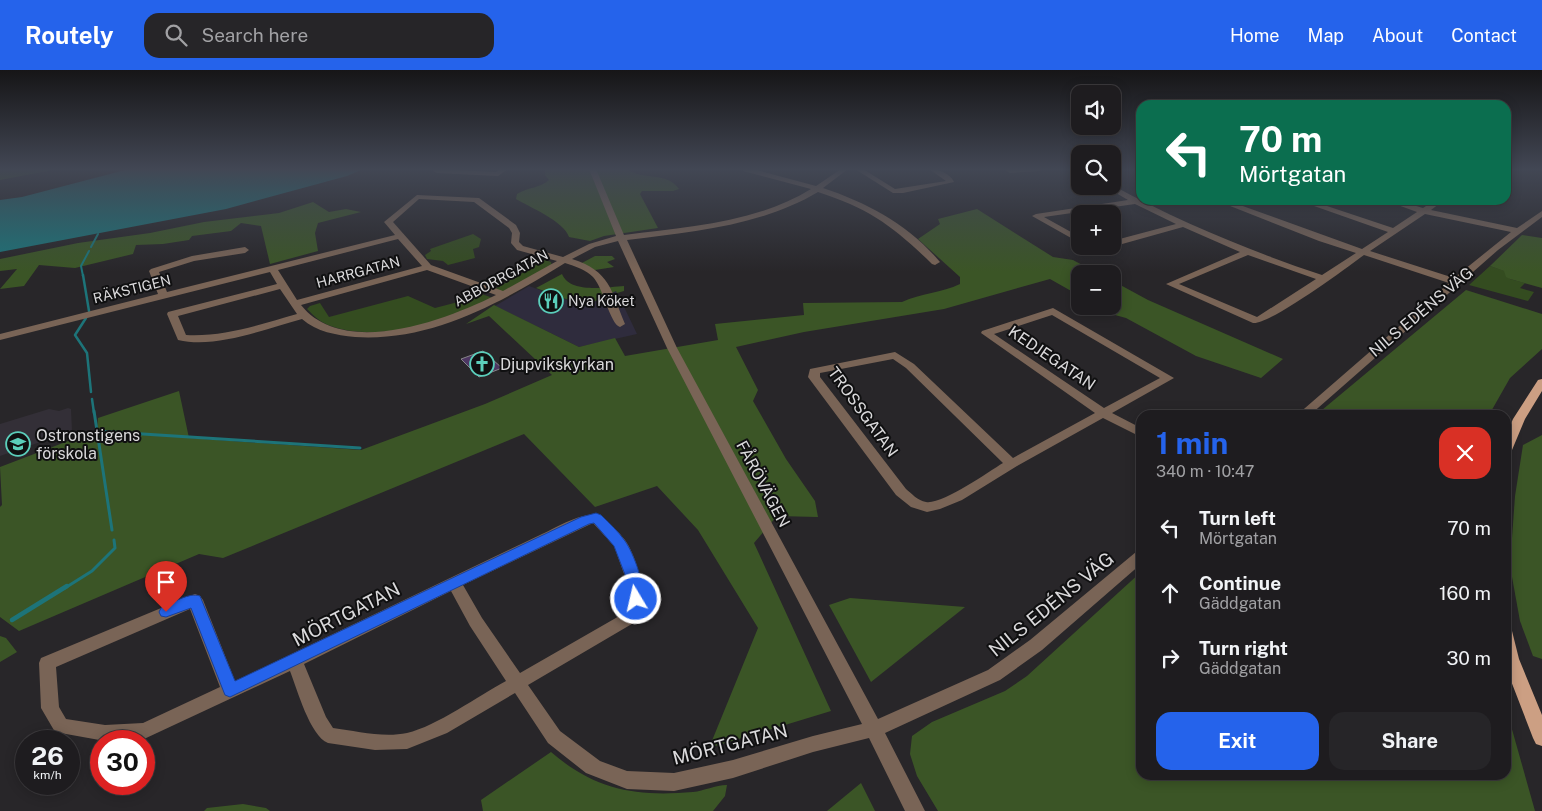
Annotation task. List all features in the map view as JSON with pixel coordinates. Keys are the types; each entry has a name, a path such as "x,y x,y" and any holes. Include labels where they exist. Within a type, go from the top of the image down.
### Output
{"main road":[{"path":"1511,438 1519,419 1542,382"},
{"path":"1511,659 1542,738"}],"street":[{"path":"410,204 388,222 428,267 437,272 504,294"},
{"path":"481,204 513,227 516,233 515,244 520,248 564,260"},
{"name":"FÅRÖVÄGEN","path":"607,204 672,348 874,728 915,811"},
{"name":"ABBORRGATAN","path":"272,268 294,304 304,315 325,329 349,333 381,334 440,323 476,310 564,260 600,243 719,225 789,204"},
{"path":"855,204 877,213 897,227 936,262"},
{"path":"1140,205 1248,252 1324,279"},
{"path":"1231,205 1362,253 1456,282"},
{"path":"1316,205 1394,231"},
{"path":"1406,205 1519,231"},
{"path":"1248,252 1172,284 1257,321 1324,279 1432,205"},
{"path":"1071,211 1036,216 1071,235"},
{"name":"NILS EDÉNS VÄG","path":"1309,410 1495,248 1542,213"},
{"path":"1121,242 1183,225"},
{"name":"RÄKSTIGEN","path":"0,336 399,236"},
{"path":"163,296 154,270 192,260 244,250"},
{"name":"ABBORRGATAN","path":"564,260 596,274 620,324"},
{"name":"HARRGATAN","path":"294,304 428,267"},
{"path":"282,285 172,314 182,338 196,340 213,339 304,315"},
{"name":"KEDJEGATAN","path":"1104,414 1168,378 1053,311 986,333 1104,414 1136,430"},
{"name":"TROSSGATAN","path":"1012,464 910,366 896,355 814,371 814,377 901,492 914,502 927,507 944,504 1012,464 1104,414"},
{"name":"MÖRTGATAN","path":"596,518 620,544 636,585 636,614 441,727 408,741 375,742 328,735 319,722 294,661 586,520 596,518"},
{"name":"NILS EDÉNS VÄG","path":"874,728 994,675 1036,645 1136,560"},
{"name":"MÖRTGATAN","path":"455,584 476,622 554,737 592,767 627,780 674,782 733,769 813,744 874,728"},
{"path":"230,690 195,600 47,663 50,708 61,726 105,733 144,731 294,661"}],"shaded area":[{"path":"529,286 584,306 616,290 637,334 579,347 495,306"},
{"name":"Ostronstigens förskola","path":"49,409 59,411 71,409 72,431 0,456 0,424"}],"green space":[{"path":"308,204 316,204 329,212 346,209 361,212 318,223 315,233 318,251 270,264 261,226 241,223 231,231 192,236 189,240 163,244 136,245 133,254 75,268 39,265 24,286 0,289 17,269 0,271 0,259 78,243 150,233 204,222 279,213"},
{"path":"525,204 645,204 658,228 604,236 590,241 569,237 560,225"},
{"path":"977,209 1053,257 1073,260 1082,265 1071,265 1071,291 1050,279 944,309 804,332 736,347 758,390 753,401 786,459 815,501 818,517 777,516 754,543 831,711 709,748 758,628 698,530 657,486 595,507 524,434 223,558 199,554 19,631 0,617 0,507 2,505 0,467 97,430 98,418 179,391 189,438 361,450 485,404 552,375 489,316 466,324 494,305 579,347 615,338 625,356 718,340 715,324 804,315 803,303 902,302 960,284 960,277 918,239 940,224 938,219"},
{"path":"473,234 481,239 479,247 473,249 475,258 448,265 443,261 427,259 425,255 431,251 430,249"},
{"path":"1522,235 1542,238 1542,288 1510,279 1506,277 1504,271 1490,266"},
{"path":"595,256 612,256 615,259 607,262 614,267 595,270 580,264"},
{"path":"545,260 551,262 552,266 505,292 493,290"},
{"path":"1490,266 1505,271 1510,279 1525,283 1520,288 1534,292 1528,301 1469,285"},
{"path":"562,274 566,280 581,287 624,286 624,291 617,293 616,291 585,306 536,288"},
{"path":"1121,285 1148,300 1283,359 1261,378 1196,356 1126,318 1115,315 1121,315"},
{"path":"1466,290 1542,314 1542,349 1510,378 1492,410 1322,410"},
{"path":"476,292 493,298 458,315 436,322 392,331 349,331 327,325 307,309 320,303 329,317 408,296 435,308 458,302"},
{"path":"1542,435 1542,659 1533,656 1520,621 1511,572 1515,496 1523,445"},
{"path":"1136,577 1136,780 1511,780 1511,726 1535,811 938,811 917,776 910,754 912,736 932,722 1005,691 1027,676"},
{"path":"850,598 965,607 871,682 829,605"},
{"path":"0,636 6,638 17,652 0,662"},
{"path":"551,752 567,765 584,775 600,783 617,788 635,792 672,793 697,791 727,785 725,796 713,811 483,811 481,800"},
{"path":"861,783 875,811 827,811"},
{"path":"243,804 266,808 270,811 204,811 207,808"}],"water":[{"path":"0,204 246,204 226,209 0,252"}],"building":[{"name":"Djupvikskyrkan","path":"483,351 502,368 479,377 461,359"}],"waterway":[{"path":"91,247 98,234"},
{"path":"83,276 81,266 89,251"},
{"path":"83,275 89,311"},
{"path":"86,318 75,335 87,353 91,392"},
{"path":"92,399 94,413"},
{"path":"94,411 97,431"},
{"path":"97,431 360,448"},
{"path":"97,431 112,530"},
{"path":"65,588 92,571 115,548 114,540"},
{"path":"12,620 67,586"}],"place":[{"name":"Nya Köket","path":"551,301"},
{"name":"Djupvikskyrkan","path":"482,364"},
{"name":"Ostronstigens förskola","path":"18,444"}],"route":[{"path":"166,612 195,600 230,690 586,520 596,518 620,544 636,585 636,599"}]}
